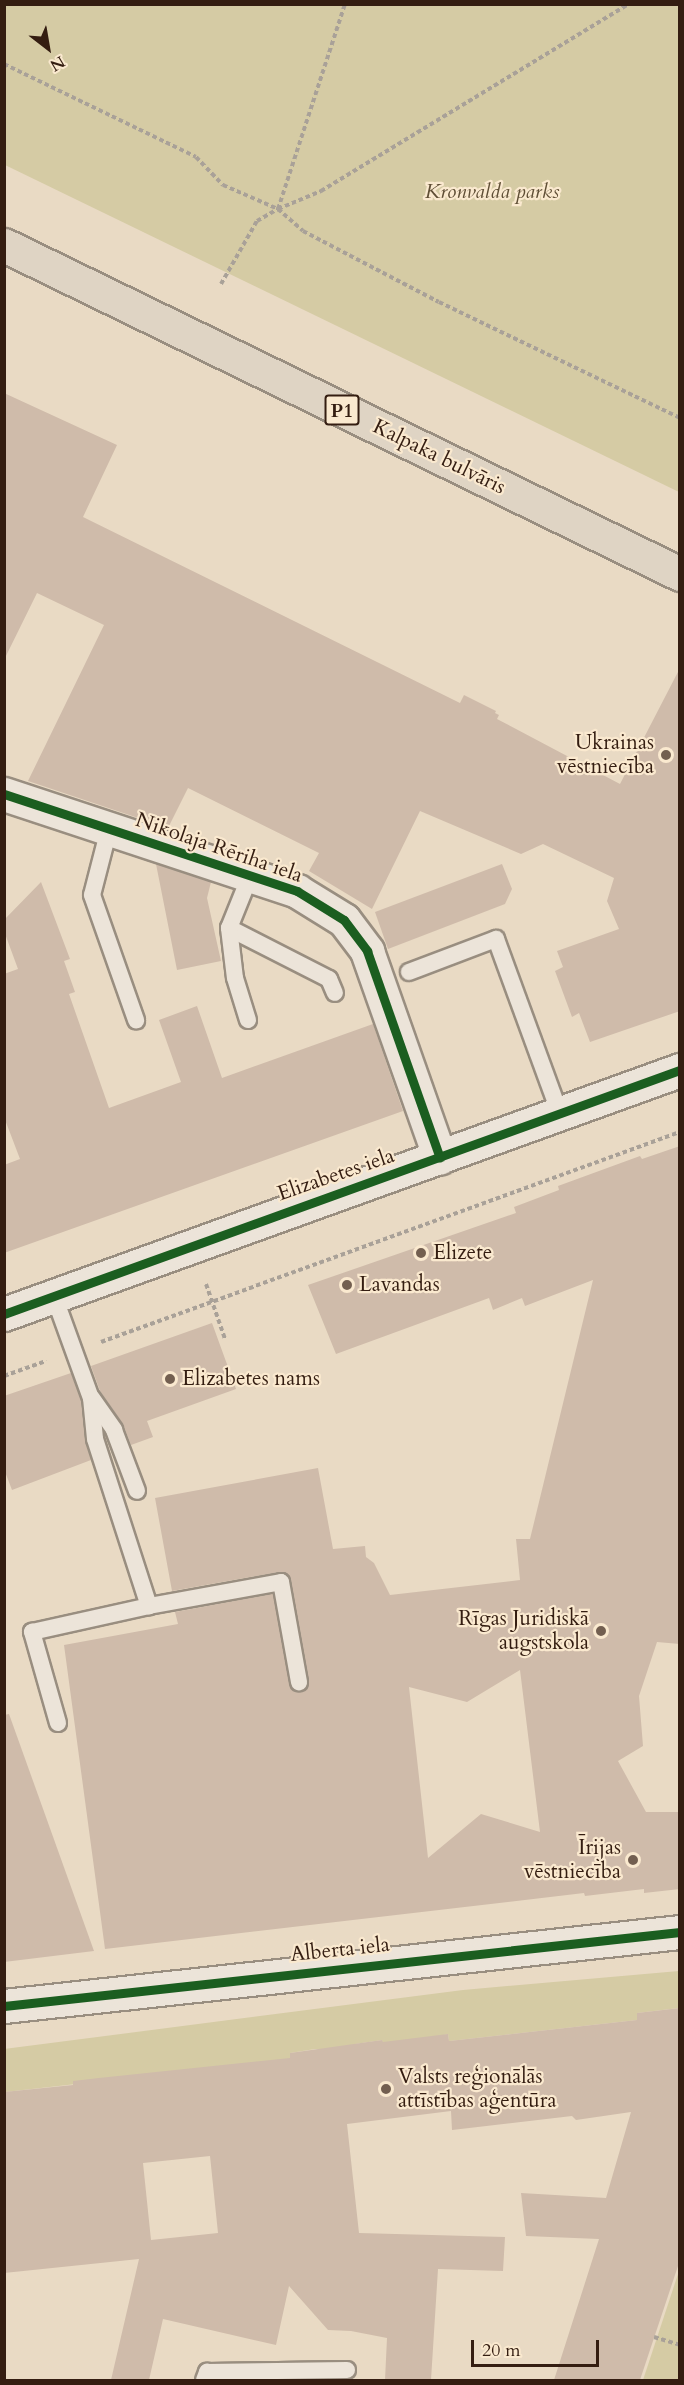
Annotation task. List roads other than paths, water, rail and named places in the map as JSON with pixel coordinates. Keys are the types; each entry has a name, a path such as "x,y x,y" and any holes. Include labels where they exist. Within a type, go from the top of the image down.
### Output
{"main road":[{"name":"Kalpaka bulvāris","path":"4,245 680,574"}],"street":[{"name":"Nikolaja Rēriha iela","path":"4,794 297,891 344,920 367,951 441,1158"},
{"name":"Elizabetes iela","path":"4,1314 680,1070"},
{"name":"Alberta iela","path":"4,2006 680,1932"}],"lane":[{"path":"109,829 92,895 136,1020"},
{"path":"248,1020 235,978 229,928 250,876"},
{"path":"229,928 329,979 335,993"},
{"path":"409,972 496,939 560,1114"},
{"path":"54,1296 91,1398 95,1439 149,1606"},
{"path":"91,1398 114,1430 137,1491"},
{"path":"58,1723 32,1632 149,1606 281,1582 299,1682"},
{"path":"204,2380 207,2372 347,2370"}],"place":[{"name":"Ukrainas vēstniecība","path":"666,755"},
{"name":"Elizete","path":"421,1253"},
{"name":"Lavandas","path":"347,1285"},
{"name":"Elizabetes nams","path":"170,1379"},
{"name":"Rīgas Juridiskā augstskola","path":"601,1631"},
{"name":"Īrijas vēstniecība","path":"633,1860"},
{"name":"Valsts reģionālās attīstības aģentūra","path":"386,2089"}],"park label":[{"name":"Kronvalda parks","path":"492,192"}]}
